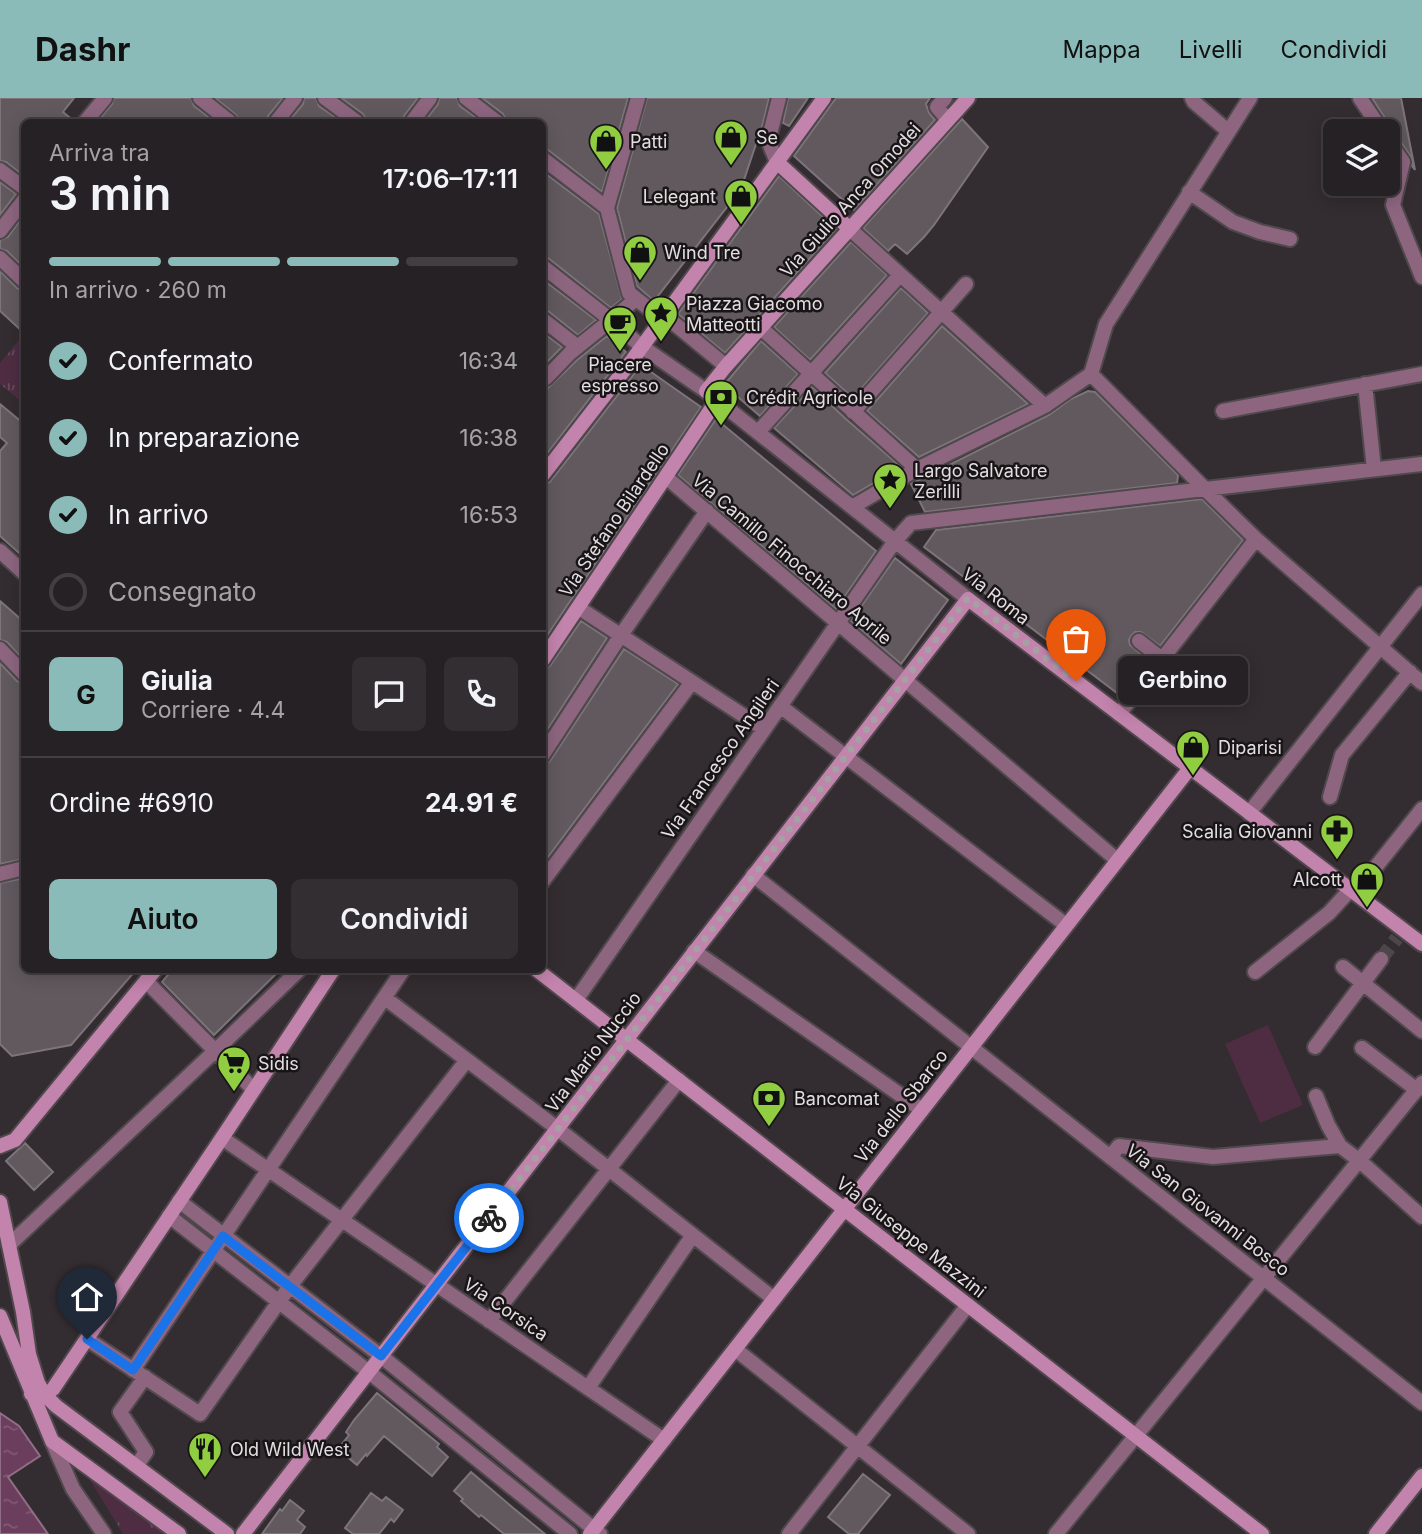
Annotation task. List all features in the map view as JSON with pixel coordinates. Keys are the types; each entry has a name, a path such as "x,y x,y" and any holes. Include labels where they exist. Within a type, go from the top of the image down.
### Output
{"main road":[{"path":"546,471 637,353 824,98"},
{"name":"Via Giulio Anca Omodei","path":"712,395 726,366 968,98"},
{"path":"777,162 850,229"},
{"name":"Via Stefano Bilardello","path":"546,655 666,477 712,395"},
{"name":"Via Mario Nuccio","path":"245,1531 968,598"},
{"name":"Via Roma","path":"968,598 1352,891 1400,934 1422,944"},
{"name":"Via dello Sbarco","path":"595,1532 1190,768"},
{"path":"38,1394 53,1389 331,973"},
{"name":"Via Giuseppe Mazzini","path":"541,973 1262,1534"},
{"path":"1,1146 15,1140 150,975"},
{"path":"0,1202 29,1354 38,1383 38,1394"},
{"path":"0,1316 38,1394 52,1441 179,1534"},
{"path":"38,1394 227,1534"},
{"path":"1376,1534 1422,1476"}],"street":[{"path":"87,119 104,98"},
{"path":"200,98 226,119"},
{"path":"278,119 295,98"},
{"path":"325,98 352,119"},
{"path":"414,119 430,98"},
{"path":"466,98 493,119"},
{"path":"638,98 607,208 633,296 664,315 726,366"},
{"path":"777,162 770,145 770,134 779,98"},
{"path":"945,98 937,107 948,120"},
{"path":"1192,98 1228,131"},
{"path":"852,507 917,469 1045,406 1091,374 1106,324 1250,98"},
{"path":"1360,98 1374,119"},
{"path":"546,161 607,208"},
{"path":"0,170 21,186"},
{"path":"1189,192 1233,222 1290,239"},
{"path":"1396,196 1394,205 1422,277"},
{"path":"0,231 21,204"},
{"path":"850,229 1045,406"},
{"path":"0,258 21,278"},
{"path":"546,270 637,353 712,395"},
{"path":"762,426 900,275"},
{"path":"853,412 966,285"},
{"path":"546,378 633,296"},
{"path":"546,322 578,348"},
{"path":"761,328 917,469"},
{"path":"1223,411 1422,373"},
{"path":"1091,374 1256,539 1422,683"},
{"path":"1365,384 1374,470"},
{"name":"Via Roma","path":"712,395 762,426 852,507 968,598"},
{"name":"Via Francesco Angileri","path":"576,1000 895,541 911,523 1422,464"},
{"name":"Via Camillo Finocchiaro Aprile","path":"666,477 1117,860"},
{"path":"546,750 707,511"},
{"path":"1119,714 1256,539"},
{"path":"0,551 21,570"},
{"path":"1249,813 1422,594"},
{"path":"579,608 764,729"},
{"path":"1139,641 1162,659"},
{"path":"0,649 21,671"},
{"path":"1330,797 1342,755 1410,672"},
{"path":"546,878 692,682"},
{"path":"780,706 1066,925"},
{"path":"1255,972 1329,913 1352,891 1422,809"},
{"path":"0,874 21,869"},
{"name":"Via San Giovanni Bosco","path":"753,875 1422,1403"},
{"path":"694,951 922,1110"},
{"path":"1315,1047 1381,959"},
{"path":"1343,967 1422,1031"},
{"path":"9,1245 296,973"},
{"path":"137,1465 146,1452 120,1412 139,1373 213,1251 401,973"},
{"path":"150,975 253,1089"},
{"path":"385,998 558,1129 774,1299"},
{"path":"1056,1534 1419,1087 1362,1048"},
{"path":"87,1339 200,1414 278,1301 467,1060"},
{"path":"489,1321 679,1080"},
{"path":"1316,1096 1340,1146 1422,1217"},
{"name":"Via Corsica","path":"222,1138 664,1440"},
{"path":"1110,1157 1119,1146 1213,1157 1340,1146"},
{"path":"179,1201 381,1356 595,1532"},
{"path":"169,1216 570,1534"},
{"path":"588,1388 693,1235"},
{"path":"789,1534 968,1305"},
{"path":"735,1349 968,1534"},
{"path":"52,1441 73,1489 104,1534"}],"green space":[{"path":"20,339 21,402 0,384 0,363"},
{"path":"1268,1025 1303,1105 1260,1123 1225,1044"},
{"path":"89,1478 165,1534 123,1534"}],"water":[{"path":"0,1413 19,1426 40,1456 8,1477 48,1534 0,1534"}],"building":[{"path":"0,98 74,98 63,112 71,119 21,119 21,174 6,162 0,161"},
{"path":"114,98 191,98 194,106 211,119 100,119"},
{"path":"215,98 283,98 268,119 238,119"},
{"path":"304,98 316,98 319,106 338,119 290,119 303,104"},
{"path":"341,98 418,98 404,119 366,119 363,114"},
{"path":"439,98 457,98 460,106 478,119 426,119 438,104"},
{"path":"482,98 628,98 602,192 546,149 546,119 506,119"},
{"path":"647,98 769,98 741,189 654,301 637,286 617,208"},
{"path":"788,98 808,98 789,126 783,123"},
{"path":"836,98 930,98 926,104 935,120 854,210 794,156"},
{"path":"1372,98 1401,98 1415,170 1411,157 1400,141 1400,119 1386,119"},
{"path":"962,119 988,147 924,237 907,254 895,244 888,251 863,228"},
{"path":"546,174 599,214 622,299 611,308 548,258"},
{"path":"779,176 836,229 725,353 678,314"},
{"path":"0,182 16,194 0,215"},
{"path":"21,219 21,265 7,251 0,249 0,240 8,237"},
{"path":"851,242 887,275 810,360 774,327"},
{"path":"0,271 21,289 21,330 0,311"},
{"path":"546,282 596,320 578,335 548,311"},
{"path":"901,288 928,313 853,398 825,373"},
{"path":"942,326 1028,404 919,457 867,411"},
{"path":"546,335 562,347 546,363"},
{"path":"607,336 626,352 546,455 546,391 577,360"},
{"path":"761,341 798,374 760,416 724,385"},
{"path":"641,365 701,407 546,637 546,484 550,482"},
{"path":"812,387 901,467 853,495 774,428"},
{"path":"1088,391 1095,392 1177,474 1177,483 925,512 911,484 1049,415"},
{"path":"0,404 21,422 19,553 0,536 0,451 7,443 0,437"},
{"path":"716,419 876,551 836,609 678,475"},
{"path":"1202,499 1243,540 1160,646 1141,632 1135,632 1131,636 1130,645 1149,661 1121,696 924,547 936,530"},
{"path":"895,558 948,600 901,664 851,621"},
{"path":"0,601 21,619 21,658 7,642 0,640"},
{"path":"581,621 607,638 546,732 546,668"},
{"path":"624,649 678,684 546,860 546,763 550,761"},
{"path":"0,663 21,682 21,860 0,864"},
{"path":"21,879 21,973 133,973 71,1045 12,1056 0,1044 0,883"},
{"path":"170,973 277,973 214,1035 162,982"},
{"path":"25,1143 53,1172 34,1190 6,1161"},
{"path":"377,1393 439,1444 437,1447 448,1457 432,1476 384,1436 357,1465 338,1449 349,1435 346,1432 354,1420"},
{"path":"471,1472 545,1534 504,1534 481,1515 479,1517 454,1491"},
{"path":"863,1474 890,1495 858,1534 849,1534 828,1517"},
{"path":"371,1493 382,1501 386,1497 403,1510 394,1522 391,1519 379,1534 353,1534 345,1528"},
{"path":"290,1500 304,1511 297,1520 305,1527 300,1534 262,1534 280,1509 282,1511"}],"tunnel":[{"path":"1381,959 1397,938"}],"way so far":[{"path":"489,1218 968,598 1076,681"}],"place":[{"name":"Se","path":"731,167"},
{"name":"Patti","path":"606,171"},
{"name":"Lelegant","path":"741,226"},
{"name":"Wind Tre","path":"640,282"},
{"name":"Piazza Giacomo Matteotti","path":"661,343"},
{"name":"Piacere espresso","path":"620,353"},
{"name":"Crédit Agricole","path":"721,427"},
{"name":"Largo Salvatore Zerilli","path":"890,510"},
{"name":"Gerbino","path":"1076,681"},
{"name":"Diparisi","path":"1193,777"},
{"name":"Scalia Giovanni","path":"1337,861"},
{"name":"Alcott","path":"1367,909"},
{"name":"Sidis","path":"234,1093"},
{"name":"Bancomat","path":"769,1128"},
{"name":"Old Wild West","path":"205,1479"}],"route":[{"path":"87,1339 133,1370 223,1236 381,1356 489,1218"}]}
